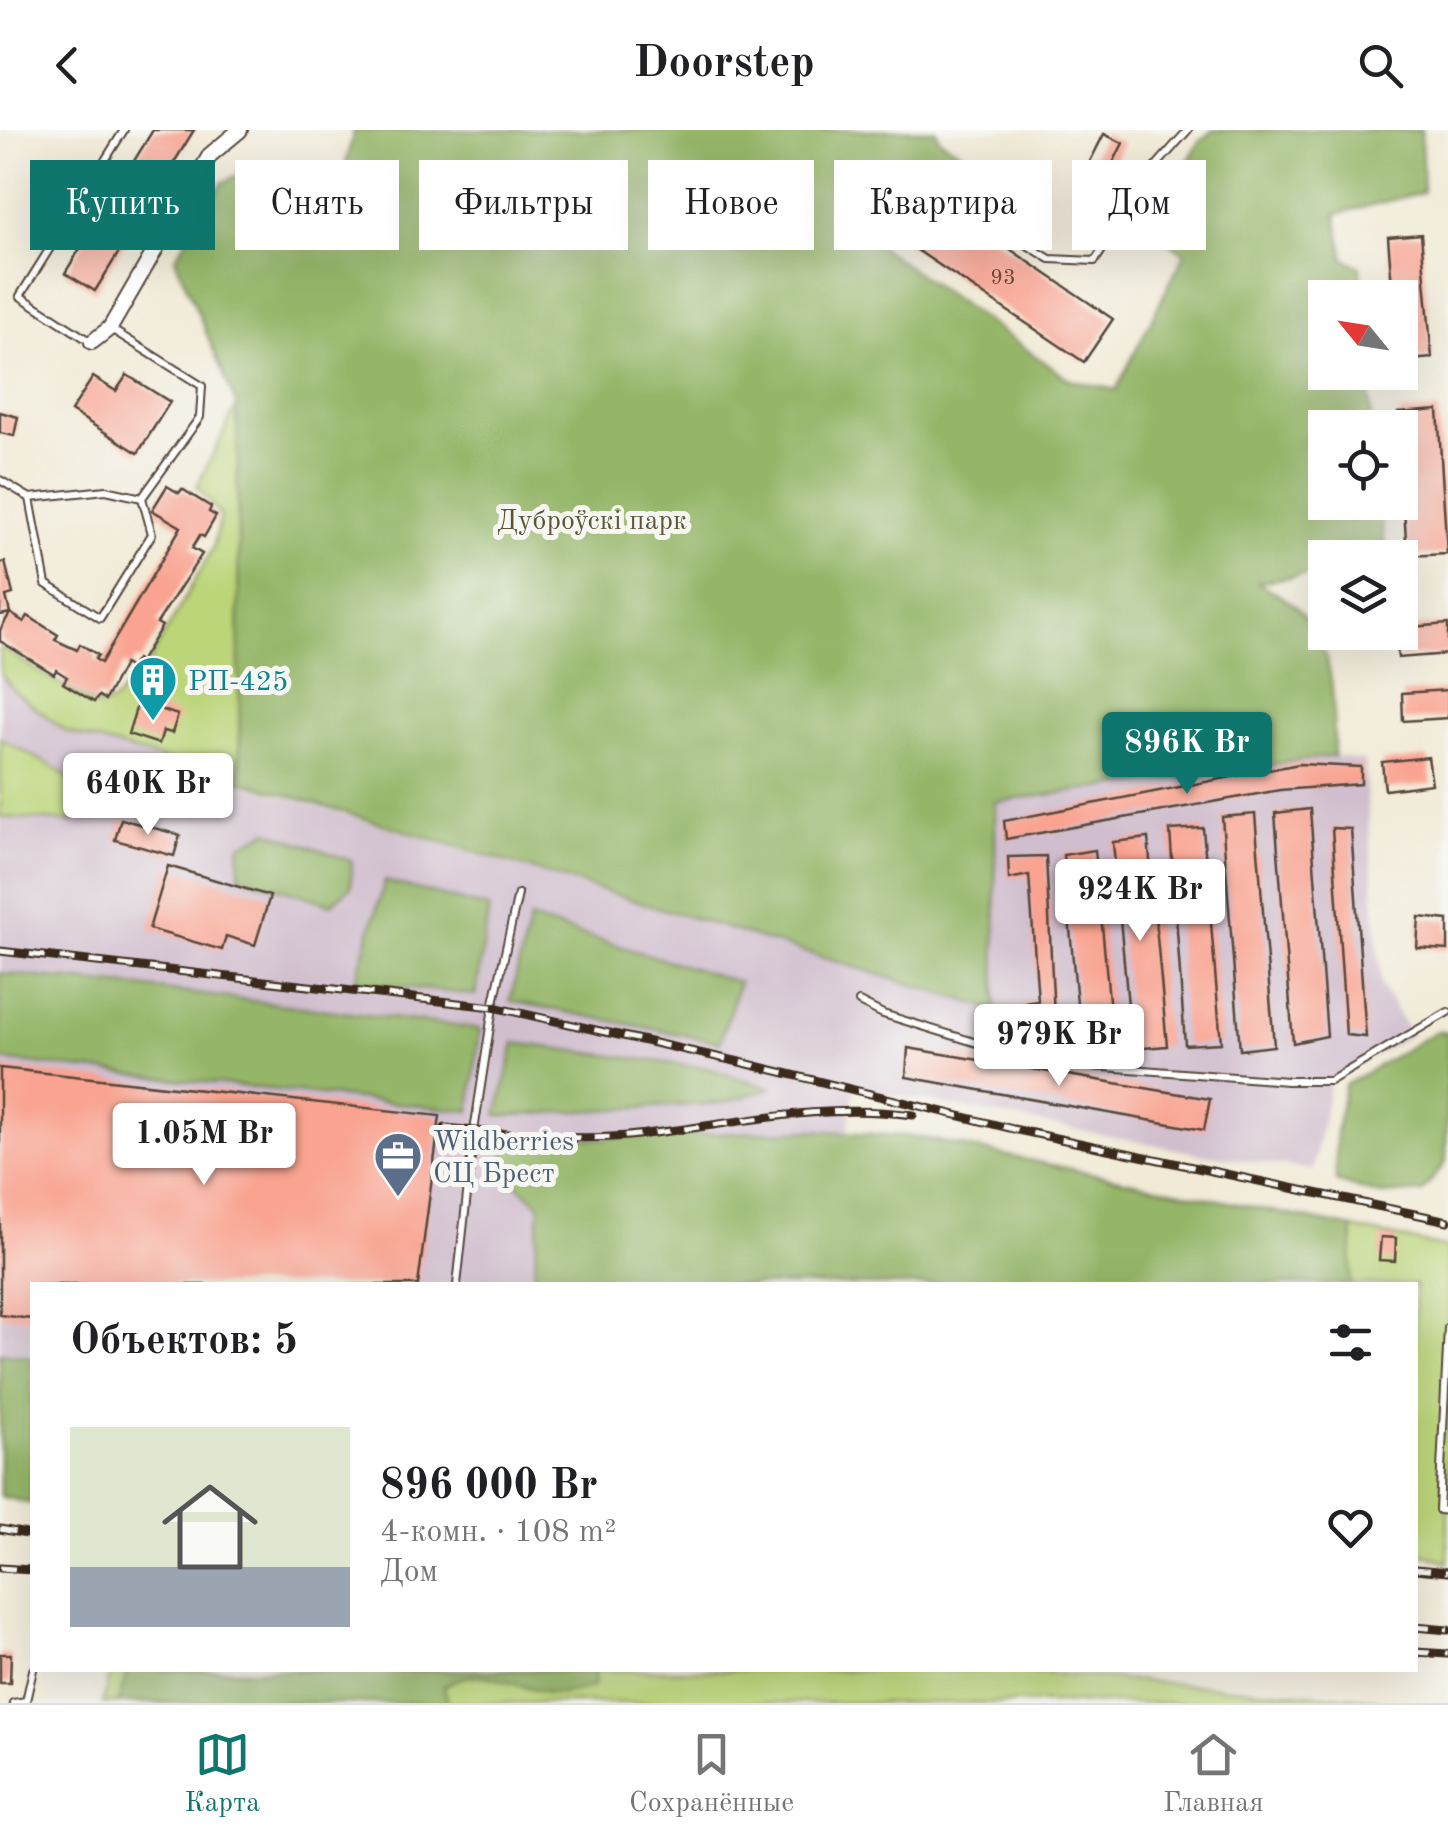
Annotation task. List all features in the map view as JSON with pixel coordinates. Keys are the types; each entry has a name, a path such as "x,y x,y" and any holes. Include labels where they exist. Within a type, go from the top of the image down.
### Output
{"street":[{"path":"92,342 110,328 210,155 240,130"}],"lane":[{"path":"92,342 20,296 124,130"},
{"path":"1035,250 1050,259 1096,261 1156,166 1188,130"},
{"path":"110,328 202,386 200,417 142,498"},
{"path":"0,480 30,498 106,490 142,498"},
{"path":"30,498 46,584 100,618 152,534 142,498"},
{"path":"457,1282 490,1021 518,894"},
{"path":"859,1002 884,1014 1040,1062 1287,1081 1330,1081 1448,1012"},
{"path":"1448,1328 1439,1510 1448,1511"},
{"path":"13,1703 26,1702 33,1672"}],"shaded area":[{"path":"0,673 14,691 67,732 995,1010 994,802 1334,756 1364,761 1381,985 1411,1035 1330,1081 1313,1170 1201,1154 855,1087 848,1130 505,1143 509,1177 540,1205 533,1282 30,1282 30,1357 0,1353"}],"green space":[{"name":"Дуброўскі парк","path":"354,130 936,130 939,139 974,160 834,160 834,250 884,250 1070,380 1116,390 1185,253 1180,250 1206,250 1206,160 1189,160 1201,140 1213,130 1421,130 1423,192 1336,214 1344,258 1360,267 1361,280 1308,280 1308,390 1369,390 1370,410 1308,410 1308,520 1382,520 1384,540 1308,540 1308,575 1258,582 1297,608 1308,622 1308,650 1323,650 1334,715 1334,756 995,802 996,1010 240,781 237,406 175,258 180,250 215,250 215,194 222,183 235,176 235,250 399,250 399,160 347,160"},
{"path":"237,405 240,781 67,732 14,691 0,673 0,647 97,707 113,702 147,666 213,548 221,516 197,487"},
{"path":"0,738 57,769 79,787 72,822 0,817"},
{"path":"268,831 352,861 351,887 331,904 240,876 239,846"},
{"path":"385,881 489,908 476,995 355,982"},
{"path":"530,919 739,982 720,1042 510,1001"},
{"path":"0,973 480,1029 470,1111 0,1060"},
{"path":"1437,1031 1448,1033 1446,1162 1422,1192 1380,1195 1336,1181 1336,1132 1345,1085"},
{"path":"515,1043 707,1068 771,1088 723,1103 497,1116"},
{"path":"811,1130 918,1137 1353,1228 1350,1282 533,1282 540,1205 509,1177 504,1142"},
{"path":"1353,1228 1448,1248 1448,1563 1418,1552 1418,1282 1350,1282"},
{"path":"0,1353 30,1357 30,1504 0,1496"},
{"path":"110,1672 1032,1672 1379,1700 1378,1703 103,1703"},
{"path":"127,1672 595,1672 594,1686 559,1694 472,1676 444,1686 448,1703 118,1703"}],"building":[{"path":"153,130 194,130 176,160 135,160"},
{"path":"1104,134 1123,143 1114,160 1091,160"},
{"path":"1421,234 1432,358 1418,359 1418,280 1392,280 1388,237"},
{"path":"79,250 120,250 95,291 65,273"},
{"path":"917,250 1011,250 1113,319 1084,362"},
{"path":"127,375 170,402 138,453 71,411 93,377 116,391"},
{"path":"1438,410 1447,554 1418,555 1418,540 1406,540 1405,520 1418,520 1418,412"},
{"path":"0,412 18,417 14,436 0,433"},
{"path":"167,486 179,493 182,489 211,507 209,512 216,516 192,548 202,554 157,623 162,626 140,662 136,659 130,668 124,664 105,700 99,696 94,702 63,683 67,677 56,670 54,674 0,641 0,630 10,613 24,622 28,616 58,635 55,640 77,650 80,644 98,655 95,659 101,663 181,527 152,510"},
{"path":"5,562 13,594 6,596 10,613 0,615 0,563"},
{"path":"1448,624 1448,654 1398,658 1397,650 1418,650 1418,626"},
{"path":"1448,690 1448,718 1403,721 1402,693"},
{"name":"РП-425","path":"138,702 178,715 172,733 163,731 159,744 128,734"},
{"path":"1428,757 1432,784 1385,790 1382,762"},
{"path":"1299,764 1361,767 1361,784 1280,790 1006,839 1004,821"},
{"path":"1310,809 1327,1036 1293,1043 1275,813"},
{"path":"1255,814 1274,1046 1240,1050 1222,817"},
{"path":"121,819 180,835 174,856 115,840"},
{"path":"1203,828 1221,1043 1185,1045 1170,830"},
{"path":"1332,828 1351,829 1366,1037 1346,1035"},
{"path":"1148,838 1167,1046 1132,1049 1113,842"},
{"path":"1095,850 1113,1043 1081,1045 1063,855"},
{"path":"1046,856 1055,1036 1027,1037 1024,1003 1038,1001 1029,875 1009,879 1008,857"},
{"path":"168,866 270,896 255,945 226,936 222,950 149,929"},
{"path":"1419,917 1448,920 1448,950 1417,948"},
{"path":"908,1048 1210,1099 1204,1130 906,1077"},
{"path":"0,1068 440,1116 418,1282 30,1282 30,1319 0,1315"},
{"path":"1381,1237 1396,1238 1395,1261 1379,1260"},
{"path":"0,1654 11,1654 10,1683 0,1683"}],"railway":[{"path":"0,951 493,1007 1013,1129 1448,1221"},
{"path":"445,1128 589,1138 809,1113 913,1115"},
{"path":"0,1529 30,1535"},
{"path":"0,1568 30,1570"},
{"path":"1418,1569 1448,1572"},
{"path":"1418,1627 1448,1630"},
{"path":"1418,1652 1448,1654"}],"place":[{"name":"РП-425","path":"153,722"},
{"name":"Wildberries СЦ Брест","path":"398,1198"}]}
